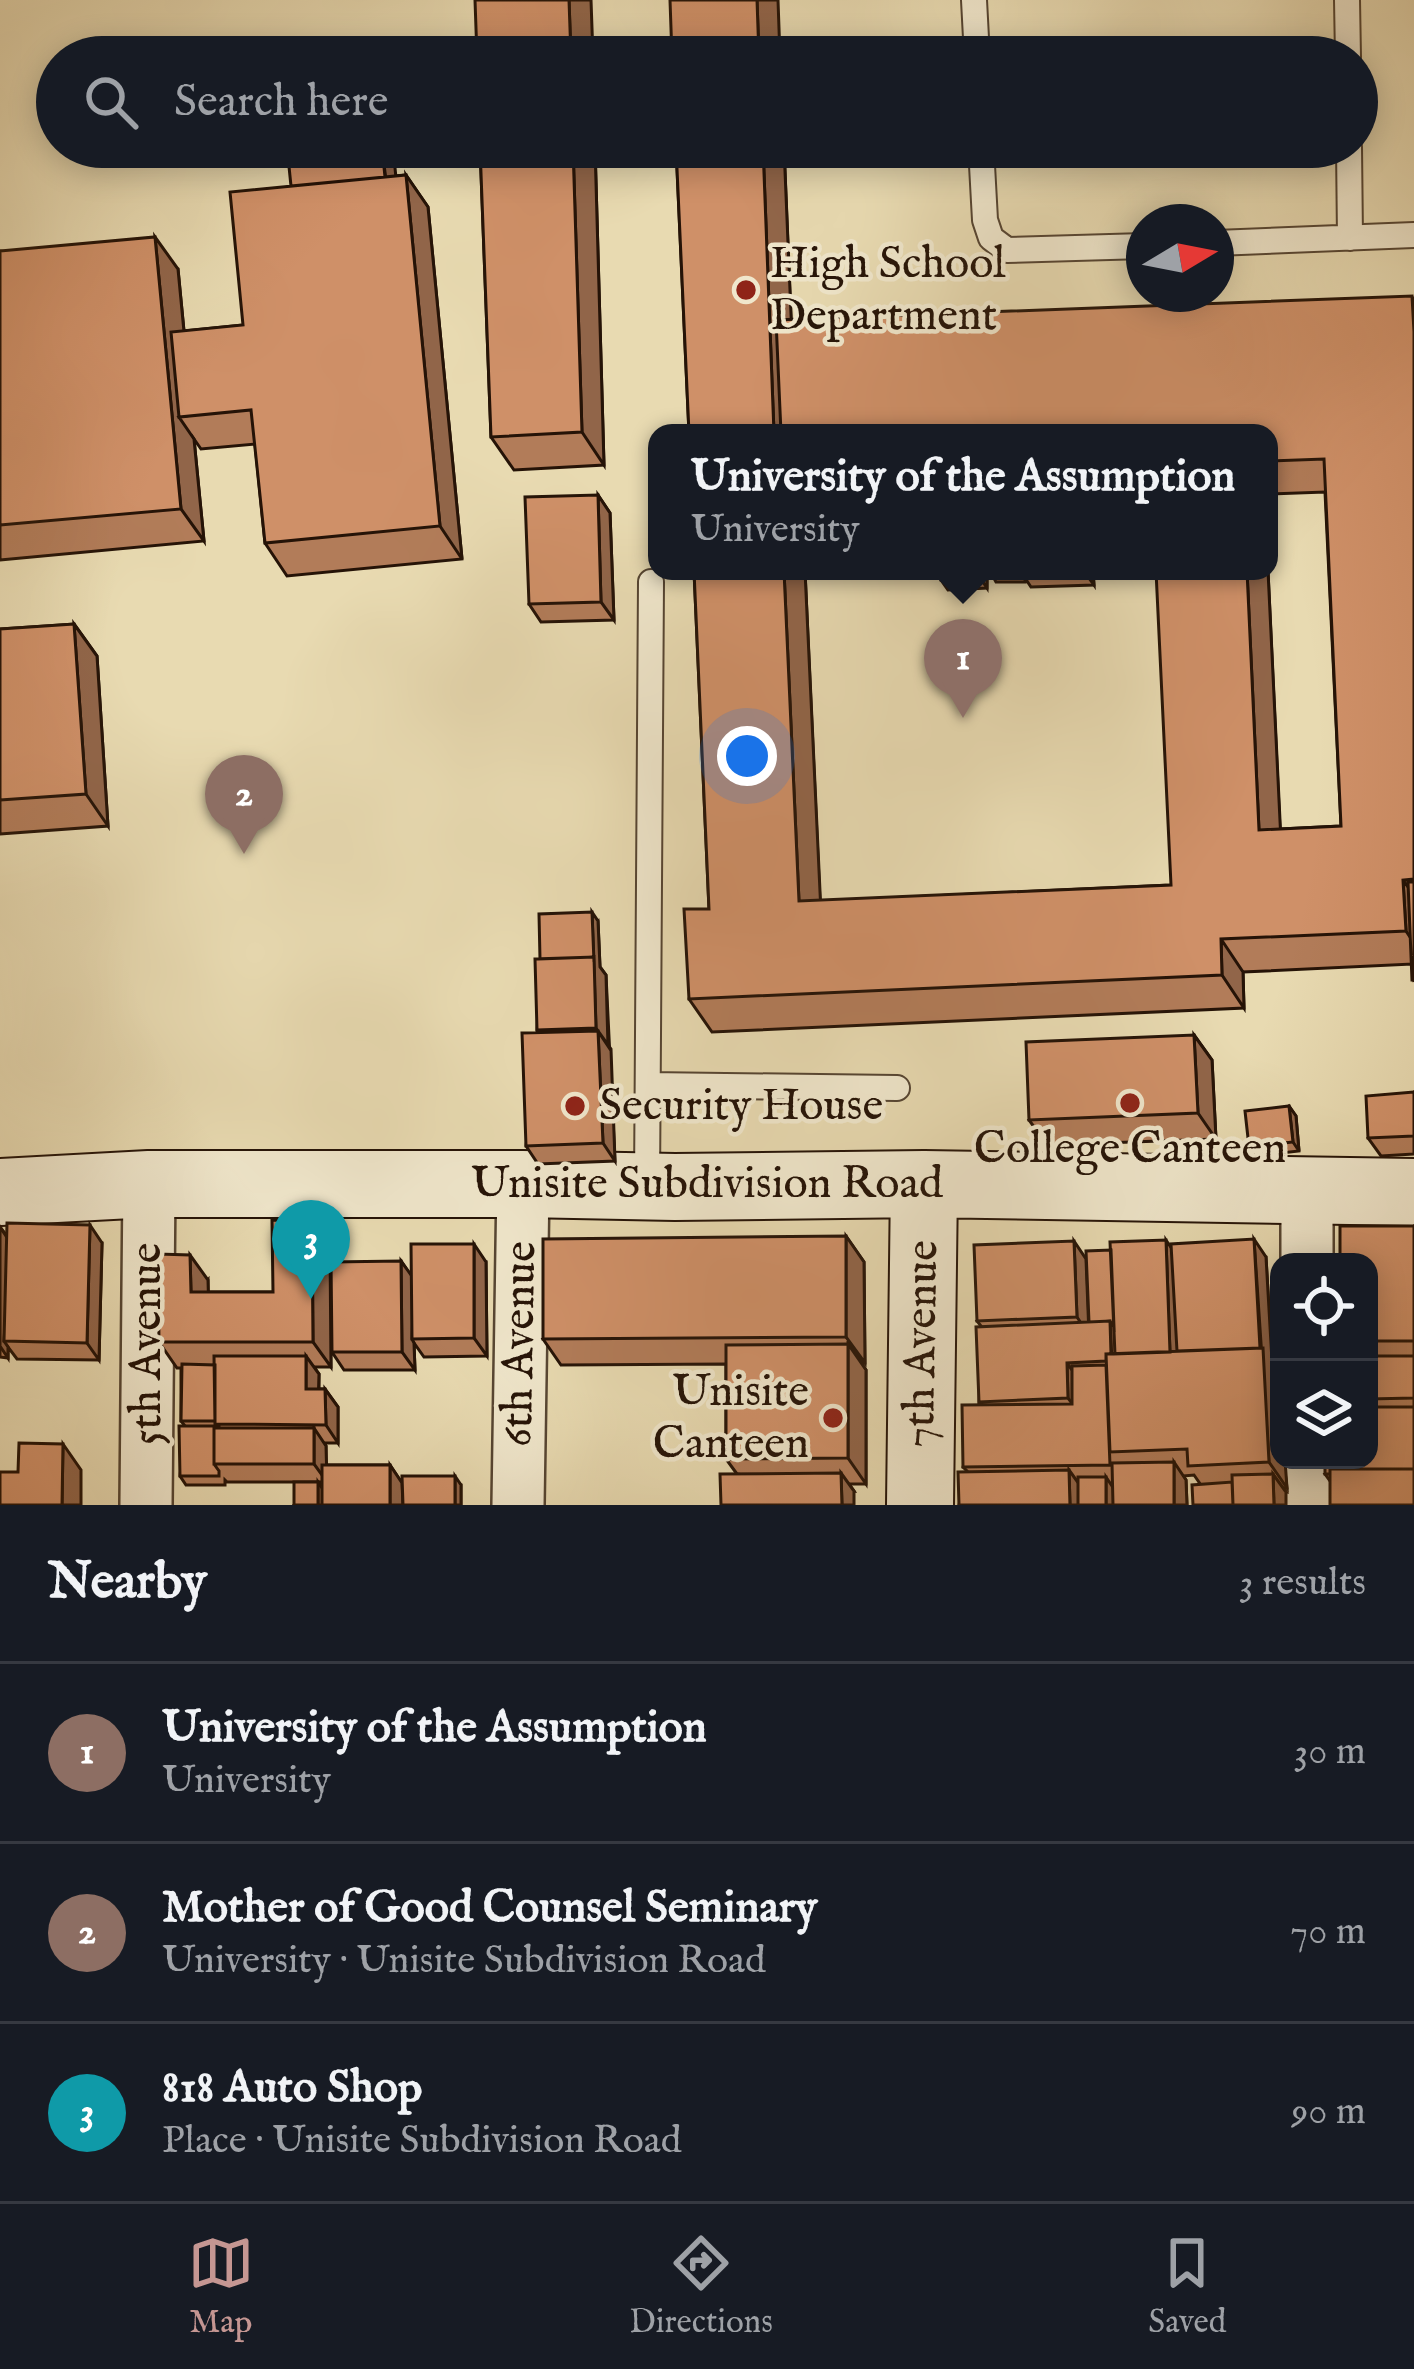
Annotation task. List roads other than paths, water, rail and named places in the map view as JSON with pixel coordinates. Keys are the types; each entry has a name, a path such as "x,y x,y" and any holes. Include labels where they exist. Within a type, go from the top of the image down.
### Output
{"street":[{"name":"Unisite Subdivision Road","path":"0,1192 148,1184 924,1184 1414,1192"},
{"name":"5th Avenue","path":"146,1505 148,1184"},
{"name":"6th Avenue","path":"518,1505 523,1184"},
{"name":"7th Avenue","path":"920,1505 924,1184"},
{"path":"1307,1191 1307,1253"},
{"path":"1306,1469 1306,1505"}],"lane":[{"path":"974,0 976,36"},
{"path":"1347,0 1348,36"},
{"path":"982,168 985,220 991,238 1007,250 1126,246"},
{"path":"1349,168 1350,238"},
{"path":"1234,242 1414,235"},
{"path":"647,1186 651,582"},
{"path":"648,1085 897,1088"}],"place":[{"name":"High School Department","path":"746,290"},
{"name":"University of the Assumption","path":"963,718"},
{"name":"Mother of Good Counsel Seminary","path":"244,854"},
{"name":"College Canteen","path":"1130,1103"},
{"name":"Security House","path":"575,1106"},
{"name":"818 Auto Shop","path":"311,1299"},
{"name":"Unisite Canteen","path":"833,1418"}]}
